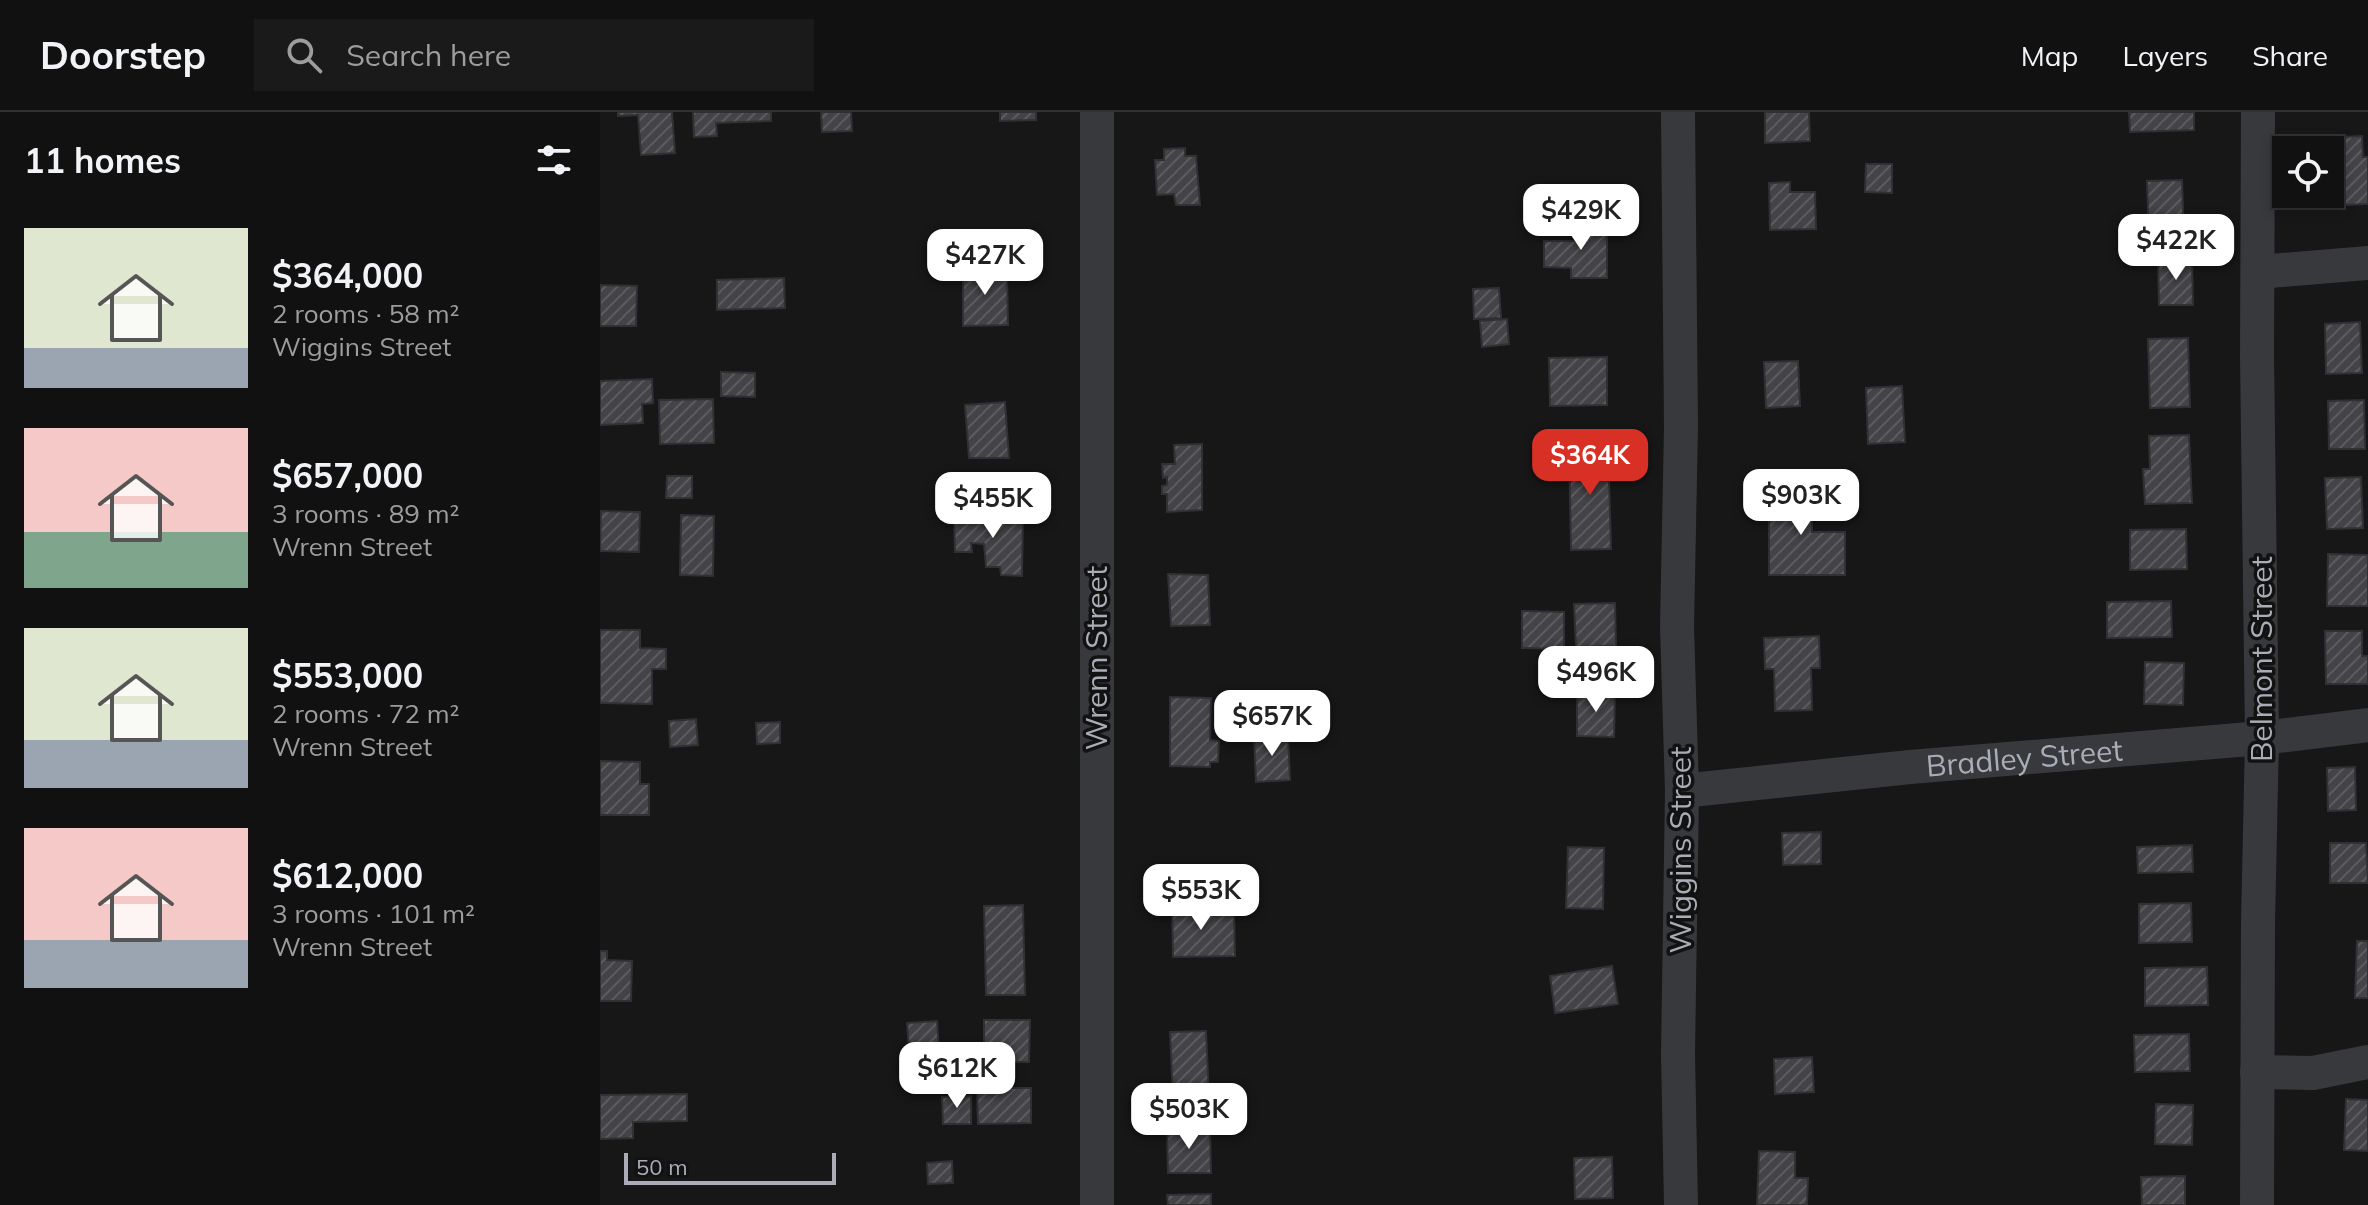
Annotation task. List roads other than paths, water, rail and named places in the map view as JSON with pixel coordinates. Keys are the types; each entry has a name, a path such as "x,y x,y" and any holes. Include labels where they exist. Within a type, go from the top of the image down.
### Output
{"street":[{"name":"Wrenn Street","path":"1097,112 1097,1205"},
{"name":"Wiggins Street","path":"1678,112 1681,427 1677,627 1682,791 1678,1054 1681,1205"},
{"name":"Belmont Street","path":"2257,1205 2262,738 2258,112"},
{"path":"2258,272 2368,263"},
{"name":"Bradley Street","path":"1682,791 1925,765 2262,738 2368,725"},
{"path":"2257,1072 2313,1073 2368,1062"}]}
